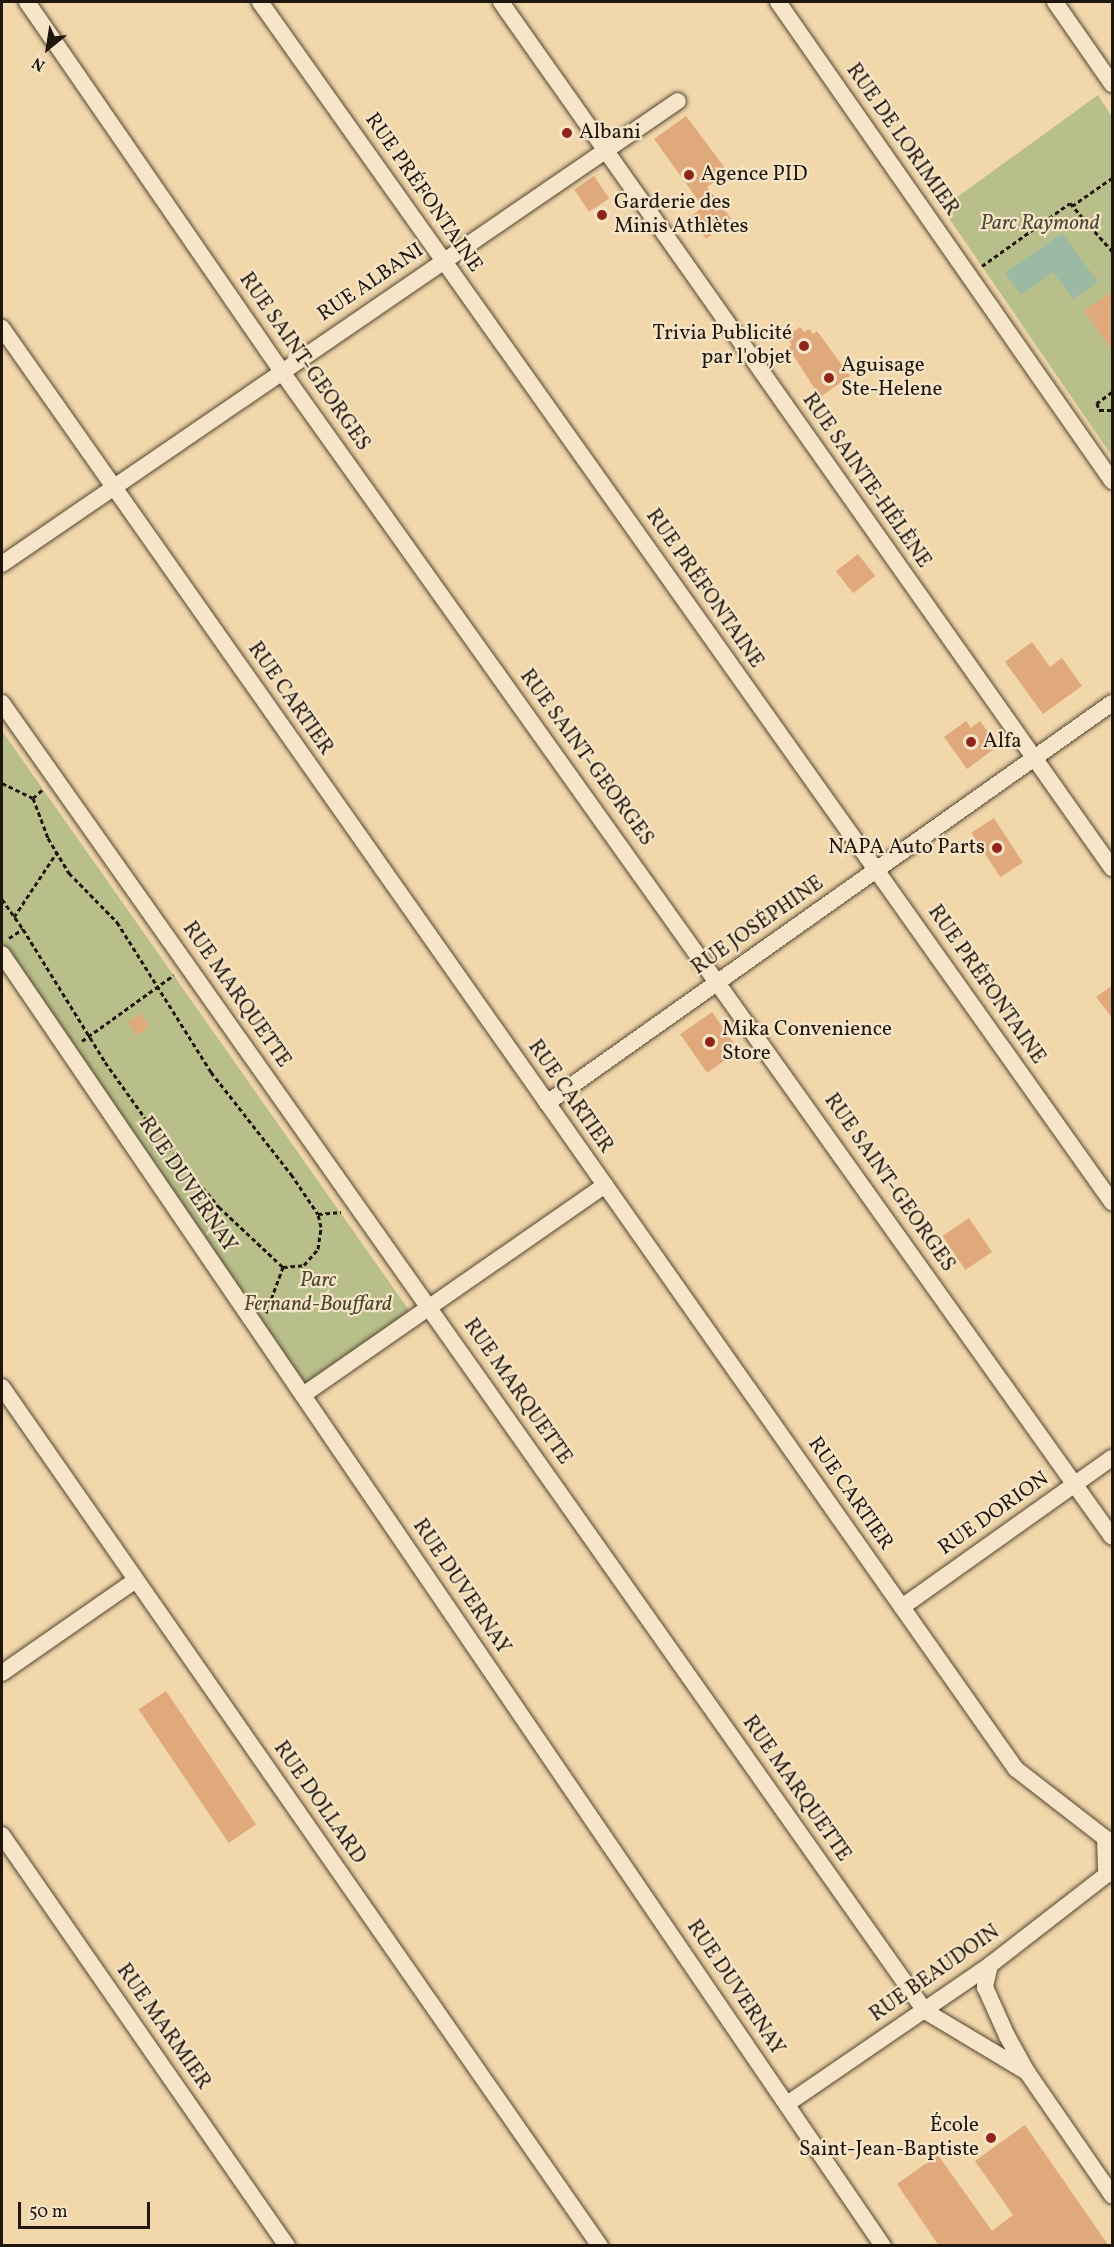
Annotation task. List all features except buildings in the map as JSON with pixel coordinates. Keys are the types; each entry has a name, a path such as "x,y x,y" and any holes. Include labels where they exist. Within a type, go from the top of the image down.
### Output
{"street":[{"name":"RUE SAINT-GEORGES","path":"27,2 282,372 1113,1537"},
{"name":"RUE PRÉFONTAINE","path":"260,2 1113,1202"},
{"name":"RUE SAINTE-HÉLÈNE","path":"501,2 1113,868"},
{"name":"RUE DE LORIMIER","path":"778,2 1113,481"},
{"path":"1055,2 1113,84"},
{"name":"RUE ALBANI","path":"2,564 678,101"},
{"name":"RUE CARTIER","path":"2,328 1016,1769 1104,1838 1106,1875"},
{"name":"RUE MARQUETTE","path":"2,703 925,2011 1027,2072"},
{"name":"RUE JOSÉPHINE","path":"547,1103 1113,703"},
{"name":"RUE DUVERNAY","path":"2,954 883,2246"},
{"path":"303,1395 605,1185"},
{"name":"RUE DOLLARD","path":"2,1387 600,2246"},
{"name":"RUE DORION","path":"902,1607 1113,1458"},
{"path":"2,1673 136,1580"},
{"name":"RUE MARMIER","path":"2,1835 287,2246"},
{"name":"RUE BEAUDOIN","path":"787,2104 990,1965 1106,1875"},
{"name":"RUE MARQUETTE","path":"990,1965 986,1987 1027,2072 1113,2195"}],"path":[{"path":"1072,206 1113,178"},
{"path":"970,277 988,261 1070,203 1113,251"},
{"path":"1113,392 1097,403 1099,410 1113,410"},
{"path":"33,798 55,779"},
{"path":"2,783 33,798 69,873 117,922 211,1072 291,1174 318,1214 321,1227 318,1249 304,1265 283,1267 205,1191 145,1118 89,1036 2,899"},
{"path":"14,917 57,852"},
{"path":"2,942 23,929"},
{"path":"68,1051 187,965"},
{"path":"318,1214 361,1211"},
{"path":"260,1331 283,1267"}],"green space":[{"name":"Parc Raymond","path":"1098,95 1112,117 1112,456 942,208"},
{"name":"Parc Fernand-Bouffard","path":"2,731 413,1316 305,1387 2,942"}],"shaded area":[{"path":"1062,233 1098,282 1073,299 1053,272 1021,295 1005,273"}],"place":[{"name":"Albani","path":"567,133"},
{"name":"Agence PID","path":"689,175"},
{"name":"Garderie des Minis Athlètes","path":"602,215"},
{"name":"Trivia Publicité par l'objet","path":"804,346"},
{"name":"Aguisage Ste-Helene","path":"829,378"},
{"name":"Alfa","path":"971,742"},
{"name":"NAPA Auto Parts","path":"997,848"},
{"name":"Mika Convenience Store","path":"710,1042"},
{"name":"École Saint-Jean-Baptiste","path":"991,2138"}]}
